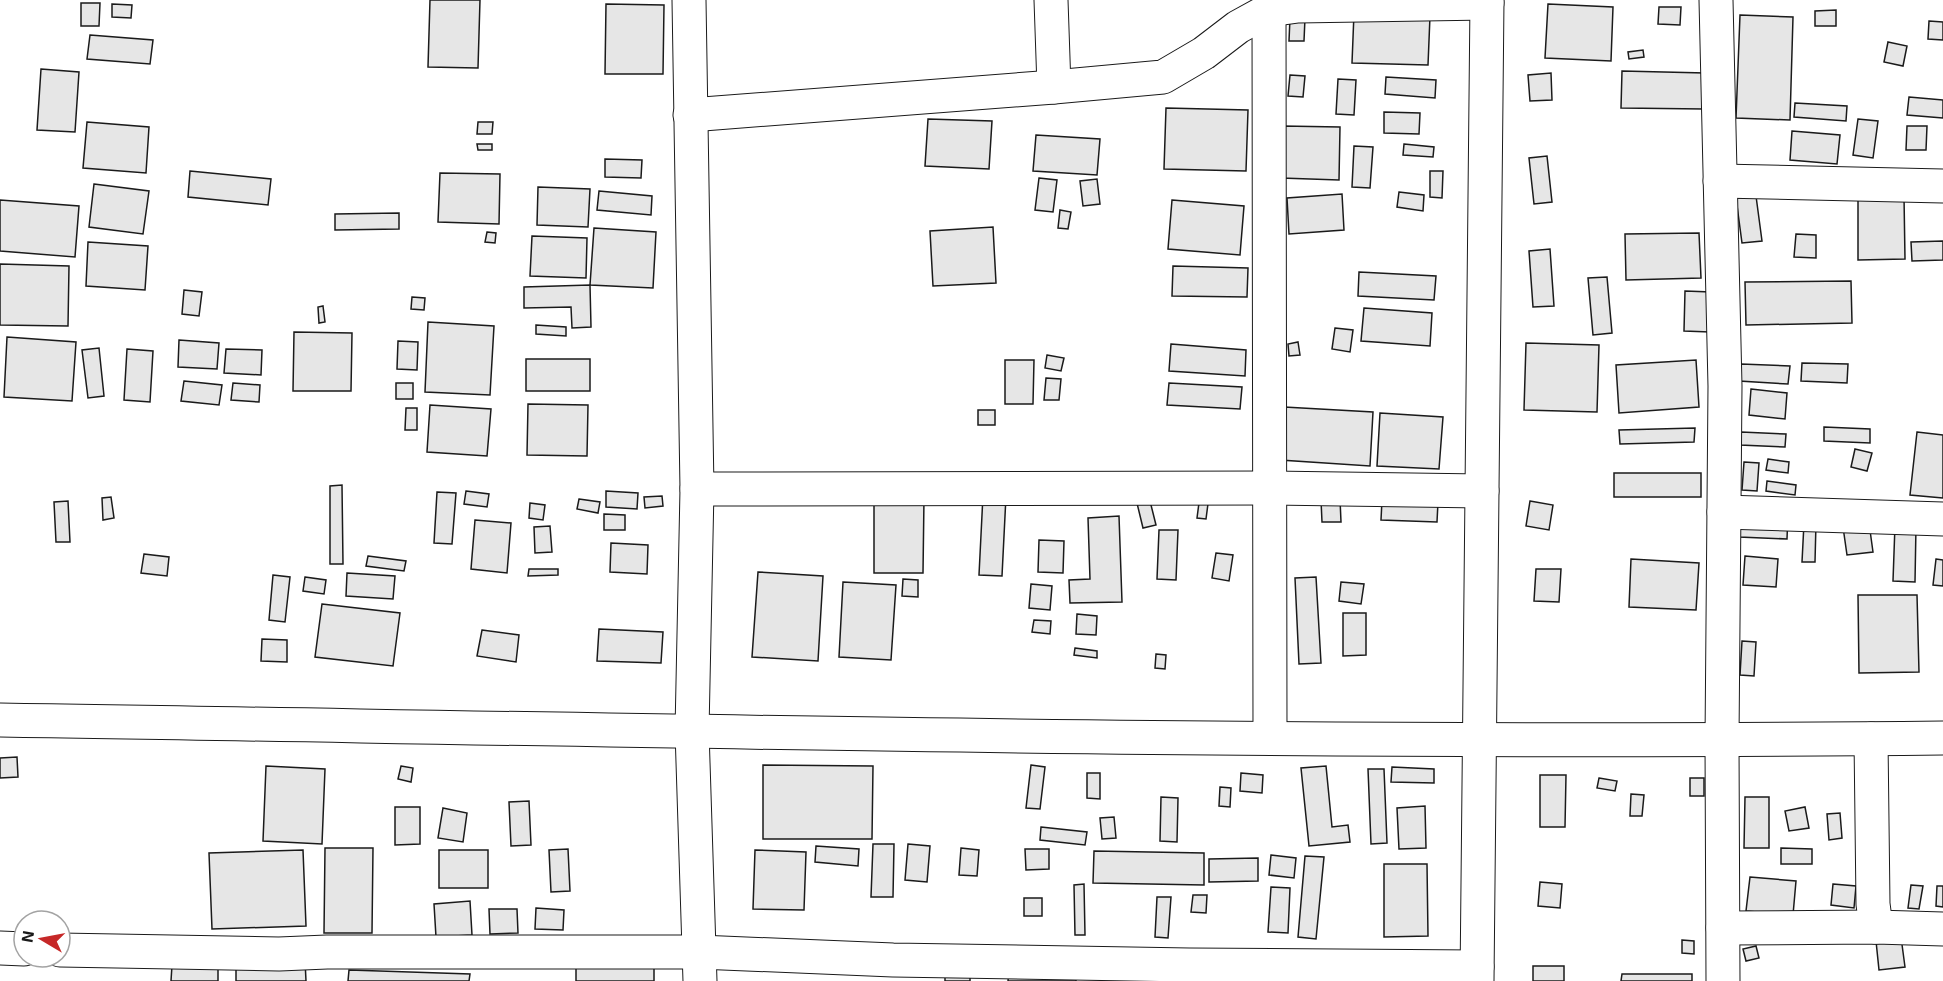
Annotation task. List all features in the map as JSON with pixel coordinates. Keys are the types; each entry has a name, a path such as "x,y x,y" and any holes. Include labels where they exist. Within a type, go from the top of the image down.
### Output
{"street":[{"path":"689,0 697,489 692,730 700,967"},
{"path":"1051,0 1054,87"},
{"path":"1716,0 1725,386 1722,741 1723,981"},
{"path":"72,953 129,967 156,951 279,954 327,967 700,967 893,960 1092,973 1477,974 1487,2 1298,6 1269,10 1238,27 1204,53 1163,76 1054,87 690,115"},
{"path":"1269,10 1269,738"},
{"path":"1720,181 1943,186"},
{"path":"697,489 1270,488 1482,491"},
{"path":"1724,512 1943,519"},
{"path":"0,720 1269,738 1722,741 1943,738"},
{"path":"1871,739 1873,904 1876,927"},
{"path":"1723,928 1943,929"}],"building":[{"path":"430,0 480,0 478,68 428,67"},
{"path":"81,3 100,3 99,26 81,26"},
{"path":"112,4 132,5 131,18 112,17"},
{"path":"606,4 664,5 663,74 605,74"},
{"path":"1548,4 1613,7 1611,61 1545,58"},
{"path":"1659,7 1681,7 1680,25 1658,24"},
{"path":"1836,10 1836,26 1815,26 1815,11"},
{"path":"1354,13 1430,16 1428,65 1352,63"},
{"path":"1740,15 1793,17 1790,120 1736,118"},
{"path":"1290,18 1305,18 1304,41 1289,41"},
{"path":"1929,21 1943,22 1943,40 1928,39"},
{"path":"90,35 153,40 150,64 87,59"},
{"path":"1888,42 1907,46 1903,66 1884,62"},
{"path":"1643,50 1644,57 1629,59 1628,52"},
{"path":"41,69 79,72 75,132 37,130"},
{"path":"1622,71 1705,73 1704,109 1621,108"},
{"path":"1551,73 1552,100 1530,101 1528,75"},
{"path":"1290,75 1305,76 1303,97 1288,96"},
{"path":"1386,77 1436,80 1435,98 1385,94"},
{"path":"1338,79 1356,80 1354,115 1336,114"},
{"path":"1909,97 1943,100 1943,118 1907,115"},
{"path":"1795,103 1847,106 1846,121 1794,117"},
{"path":"1166,108 1248,110 1246,171 1164,169"},
{"path":"1384,112 1420,113 1419,134 1384,133"},
{"path":"928,119 992,121 989,169 925,166"},
{"path":"1858,119 1878,121 1873,158 1853,155"},
{"path":"87,122 149,127 146,173 83,168"},
{"path":"478,122 493,122 492,134 477,134"},
{"path":"1282,126 1340,127 1339,180 1281,178"},
{"path":"1907,126 1927,126 1926,150 1906,150"},
{"path":"1792,131 1840,135 1837,164 1790,160"},
{"path":"1036,135 1100,139 1097,175 1033,171"},
{"path":"477,144 492,144 492,150 478,150"},
{"path":"1404,144 1434,147 1433,157 1403,155"},
{"path":"1354,146 1373,147 1370,188 1352,187"},
{"path":"1547,156 1552,202 1534,204 1529,158"},
{"path":"605,159 642,160 641,178 605,177"},
{"path":"190,171 271,179 268,205 188,197"},
{"path":"1430,171 1443,171 1442,198 1430,197"},
{"path":"440,173 500,174 499,224 438,222"},
{"path":"1039,178 1057,180 1053,212 1035,210"},
{"path":"1097,179 1100,204 1083,206 1080,181"},
{"path":"94,184 149,191 143,234 89,227"},
{"path":"538,187 590,189 588,227 537,225"},
{"path":"599,191 652,196 651,215 597,210"},
{"path":"1399,192 1424,195 1423,211 1397,207"},
{"path":"1342,194 1344,230 1289,234 1287,198"},
{"path":"1756,196 1762,241 1742,243 1736,198"},
{"path":"1904,196 1905,259 1858,260 1858,197"},
{"path":"0,200 79,206 75,257 0,251"},
{"path":"1172,200 1244,206 1240,255 1168,249"},
{"path":"1060,210 1071,212 1068,229 1058,228"},
{"path":"399,213 399,229 335,230 335,214"},
{"path":"993,227 996,283 933,286 930,231"},
{"path":"594,228 656,232 653,288 590,285"},
{"path":"487,232 496,233 495,243 485,242"},
{"path":"1699,233 1701,278 1626,280 1625,234"},
{"path":"1796,234 1816,235 1816,258 1794,257"},
{"path":"532,236 587,238 586,278 530,276"},
{"path":"1943,241 1943,260 1912,261 1911,242"},
{"path":"88,242 148,246 145,290 86,286"},
{"path":"1550,249 1554,306 1533,307 1529,251"},
{"path":"0,264 69,266 68,326 0,325"},
{"path":"1173,266 1248,268 1247,297 1172,296"},
{"path":"1359,272 1436,276 1434,300 1358,296"},
{"path":"1607,277 1612,333 1593,335 1588,278"},
{"path":"1851,281 1852,323 1746,325 1745,282"},
{"path":"590,285 591,327 572,328 571,307 524,308 524,287"},
{"path":"184,290 202,292 199,316 182,314"},
{"path":"1685,291 1711,292 1710,332 1684,331"},
{"path":"412,297 425,298 424,310 411,309"},
{"path":"323,306 325,322 319,323 318,307"},
{"path":"1364,308 1432,313 1430,346 1361,341"},
{"path":"428,322 494,326 490,395 425,392"},
{"path":"536,325 566,327 566,336 536,334"},
{"path":"1335,328 1353,330 1350,352 1332,349"},
{"path":"294,332 352,333 351,391 293,391"},
{"path":"7,337 76,342 72,401 4,397"},
{"path":"179,340 219,343 217,369 178,367"},
{"path":"398,341 418,342 417,370 397,369"},
{"path":"1298,342 1300,355 1289,356 1288,344"},
{"path":"1526,343 1599,345 1597,412 1524,410"},
{"path":"1171,344 1246,350 1245,376 1169,371"},
{"path":"99,348 104,396 88,398 82,350"},
{"path":"127,349 153,351 150,402 124,400"},
{"path":"226,349 262,350 261,375 224,373"},
{"path":"1047,355 1064,358 1061,371 1045,368"},
{"path":"526,359 590,359 590,391 526,391"},
{"path":"1005,360 1034,360 1033,404 1005,404"},
{"path":"1696,360 1699,407 1619,413 1616,365"},
{"path":"1802,363 1848,364 1847,383 1801,381"},
{"path":"1741,364 1790,366 1788,384 1739,381"},
{"path":"1046,378 1061,379 1059,400 1044,400"},
{"path":"184,381 222,385 219,405 181,401"},
{"path":"233,383 260,385 259,402 231,400"},
{"path":"396,383 413,383 413,399 396,399"},
{"path":"1169,383 1242,387 1240,409 1167,405"},
{"path":"1751,389 1787,393 1785,419 1749,415"},
{"path":"528,404 588,405 587,456 527,455"},
{"path":"430,405 491,409 487,456 427,452"},
{"path":"1284,407 1373,412 1370,466 1280,460"},
{"path":"406,408 417,408 417,430 405,430"},
{"path":"978,410 995,410 995,425 978,425"},
{"path":"1380,413 1443,417 1439,469 1377,466"},
{"path":"1824,427 1870,429 1870,443 1824,441"},
{"path":"1695,428 1694,442 1620,444 1619,430"},
{"path":"1741,432 1786,434 1785,447 1740,445"},
{"path":"1917,432 1943,435 1943,498 1910,495"},
{"path":"1855,449 1872,453 1867,471 1851,467"},
{"path":"1768,459 1789,462 1788,473 1766,470"},
{"path":"1744,462 1759,463 1757,491 1742,490"},
{"path":"1614,473 1701,473 1701,497 1614,497"},
{"path":"1767,481 1796,485 1795,495 1766,491"},
{"path":"342,485 343,564 330,564 330,486"},
{"path":"466,491 489,494 487,507 464,504"},
{"path":"606,491 638,493 637,509 606,507"},
{"path":"437,492 456,493 452,544 434,543"},
{"path":"983,495 1006,496 1002,576 979,575"},
{"path":"1200,495 1209,496 1206,519 1197,518"},
{"path":"662,496 663,506 645,508 644,497"},
{"path":"111,497 114,518 103,520 102,498"},
{"path":"1149,497 1156,525 1143,528 1136,499"},
{"path":"874,498 924,498 923,573 874,573"},
{"path":"579,499 600,502 598,513 577,509"},
{"path":"1340,499 1341,522 1322,522 1321,500"},
{"path":"1382,500 1438,502 1437,522 1381,520"},
{"path":"68,501 70,542 56,542 54,502"},
{"path":"1530,501 1553,505 1549,530 1526,526"},
{"path":"530,503 545,505 543,520 529,518"},
{"path":"1740,511 1788,513 1787,539 1739,537"},
{"path":"604,514 625,515 625,530 604,530"},
{"path":"1119,516 1122,602 1070,603 1069,580 1090,579 1088,518"},
{"path":"475,520 511,523 507,573 471,569"},
{"path":"1804,523 1816,523 1815,562 1802,562"},
{"path":"1869,523 1873,552 1847,555 1843,527"},
{"path":"1895,525 1916,526 1915,582 1893,581"},
{"path":"550,526 552,552 535,553 534,527"},
{"path":"1159,530 1178,530 1176,580 1157,579"},
{"path":"1039,540 1064,541 1063,573 1038,572"},
{"path":"611,543 648,545 647,574 610,572"},
{"path":"1216,553 1233,555 1229,581 1212,578"},
{"path":"144,554 169,557 167,576 141,573"},
{"path":"368,556 406,561 404,571 366,566"},
{"path":"1745,556 1778,559 1776,587 1743,585"},
{"path":"1631,559 1699,563 1696,610 1629,607"},
{"path":"1936,559 1943,560 1943,586 1933,585"},
{"path":"529,569 558,569 558,575 528,576"},
{"path":"1536,569 1561,569 1559,602 1534,601"},
{"path":"758,572 823,576 818,661 752,657"},
{"path":"347,573 395,576 393,599 346,596"},
{"path":"273,575 290,577 285,622 269,620"},
{"path":"305,577 326,580 324,594 303,591"},
{"path":"1316,577 1321,663 1299,664 1295,578"},
{"path":"903,579 918,580 918,597 902,596"},
{"path":"843,582 896,585 891,660 839,657"},
{"path":"1341,582 1364,584 1361,604 1339,601"},
{"path":"1031,584 1052,586 1050,610 1029,608"},
{"path":"1858,595 1917,595 1919,672 1859,673"},
{"path":"322,604 400,613 393,666 315,657"},
{"path":"1343,613 1366,613 1366,655 1343,656"},
{"path":"1077,614 1097,616 1096,635 1076,634"},
{"path":"1034,620 1051,621 1050,634 1032,632"},
{"path":"599,629 663,632 661,663 597,661"},
{"path":"482,630 519,635 516,662 477,656"},
{"path":"262,639 287,640 287,662 261,661"},
{"path":"1742,641 1756,642 1754,676 1740,675"},
{"path":"1075,648 1097,651 1097,658 1074,655"},
{"path":"1156,654 1166,655 1165,669 1155,668"},
{"path":"17,757 18,777 0,778 0,758"},
{"path":"763,765 873,766 872,839 763,839"},
{"path":"1031,765 1045,767 1040,809 1026,808"},
{"path":"266,766 325,769 322,844 263,841"},
{"path":"401,766 413,768 411,782 398,779"},
{"path":"1326,766 1332,827 1348,825 1350,842 1309,846 1301,768"},
{"path":"1392,767 1434,769 1434,783 1391,782"},
{"path":"1368,769 1384,769 1387,843 1371,844"},
{"path":"1087,773 1100,773 1100,799 1087,798"},
{"path":"1241,773 1263,775 1262,793 1240,791"},
{"path":"1540,775 1566,775 1565,827 1540,827"},
{"path":"1599,778 1617,781 1615,791 1597,788"},
{"path":"1690,778 1704,778 1704,796 1690,796"},
{"path":"1220,787 1231,788 1230,807 1219,806"},
{"path":"1631,794 1644,795 1642,816 1630,816"},
{"path":"1161,797 1178,798 1177,842 1160,841"},
{"path":"1745,797 1769,797 1769,848 1744,848"},
{"path":"529,801 531,845 511,846 509,802"},
{"path":"1425,806 1426,848 1399,849 1397,808"},
{"path":"395,807 420,807 420,844 395,845"},
{"path":"1805,807 1809,828 1789,831 1785,811"},
{"path":"443,808 467,813 463,842 438,838"},
{"path":"1840,813 1842,838 1829,840 1827,814"},
{"path":"1114,817 1116,838 1102,839 1100,818"},
{"path":"1041,827 1087,832 1085,845 1040,840"},
{"path":"873,844 894,844 893,897 871,897"},
{"path":"908,844 930,846 927,882 905,880"},
{"path":"816,846 859,849 858,866 815,862"},
{"path":"325,848 373,848 372,933 324,933"},
{"path":"961,848 979,850 977,876 959,875"},
{"path":"1781,848 1812,849 1812,864 1781,864"},
{"path":"568,849 570,891 551,892 549,850"},
{"path":"1025,849 1049,849 1049,869 1026,870"},
{"path":"303,850 306,926 212,929 209,853"},
{"path":"439,850 488,850 488,888 439,888"},
{"path":"755,850 806,852 804,910 753,909"},
{"path":"1094,851 1204,853 1204,885 1093,883"},
{"path":"1271,855 1296,858 1294,878 1269,875"},
{"path":"1305,856 1324,857 1316,939 1298,937"},
{"path":"1258,858 1258,881 1209,882 1209,859"},
{"path":"1384,864 1427,864 1428,936 1384,937"},
{"path":"1750,877 1796,881 1793,915 1746,911"},
{"path":"1540,882 1562,884 1560,908 1538,906"},
{"path":"1084,884 1085,935 1075,935 1074,885"},
{"path":"1833,884 1856,886 1854,908 1831,905"},
{"path":"1911,885 1923,886 1919,909 1908,908"},
{"path":"1937,886 1943,886 1943,907 1936,906"},
{"path":"1271,887 1290,888 1288,933 1268,932"},
{"path":"1193,895 1207,895 1206,913 1191,912"},
{"path":"1157,897 1171,897 1168,938 1155,937"},
{"path":"1024,898 1042,898 1042,916 1024,916"},
{"path":"470,901 472,935 436,937 434,904"},
{"path":"536,908 564,910 563,930 535,929"},
{"path":"489,909 517,909 518,933 490,934"},
{"path":"1901,937 1905,967 1879,970 1876,941"},
{"path":"1682,940 1694,941 1694,954 1682,953"},
{"path":"1756,946 1759,958 1746,961 1743,949"},
{"path":"305,960 306,981 236,981 236,963"},
{"path":"172,965 218,966 218,981 171,981"},
{"path":"576,966 654,966 654,981 576,981"},
{"path":"1533,966 1564,966 1564,981 1533,981"},
{"path":"349,970 470,974 469,981 348,981"},
{"path":"945,970 970,970 970,981 945,981"},
{"path":"1009,971 1076,978 1076,981 1008,981"},
{"path":"1622,974 1692,974 1692,981 1621,981"}]}
